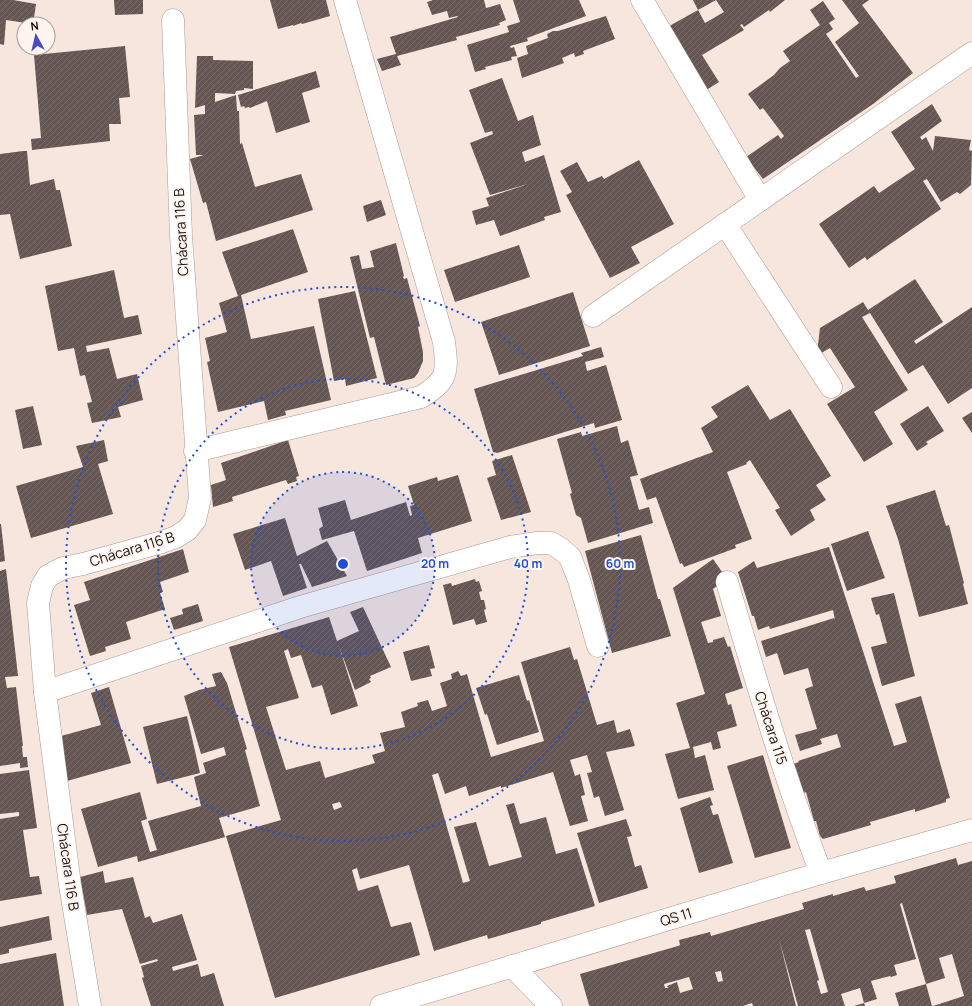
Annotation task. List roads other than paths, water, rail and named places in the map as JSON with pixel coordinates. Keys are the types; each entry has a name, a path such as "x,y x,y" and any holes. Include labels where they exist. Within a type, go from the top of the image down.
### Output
{"street":[{"path":"195,451 421,397 433,389 441,381 445,374 446,363 444,342 375,101 344,0"},
{"path":"642,0 760,200"},
{"name":"Chácara 116 B","path":"90,1006 70,885 45,692 38,603 42,586 48,576 63,568 176,537 186,530 195,520 200,498 195,451 181,236 173,20"},
{"path":"593,316 972,53"},
{"path":"724,224 831,387"},
{"path":"45,692 300,607 510,547 537,543 551,543 570,557 579,580 598,646"},
{"name":"Chácara 115","path":"727,582 771,730 806,835 821,872"},
{"name":"QS 11","path":"381,1006 821,872 972,830"},
{"path":"512,966 551,1006"}]}
